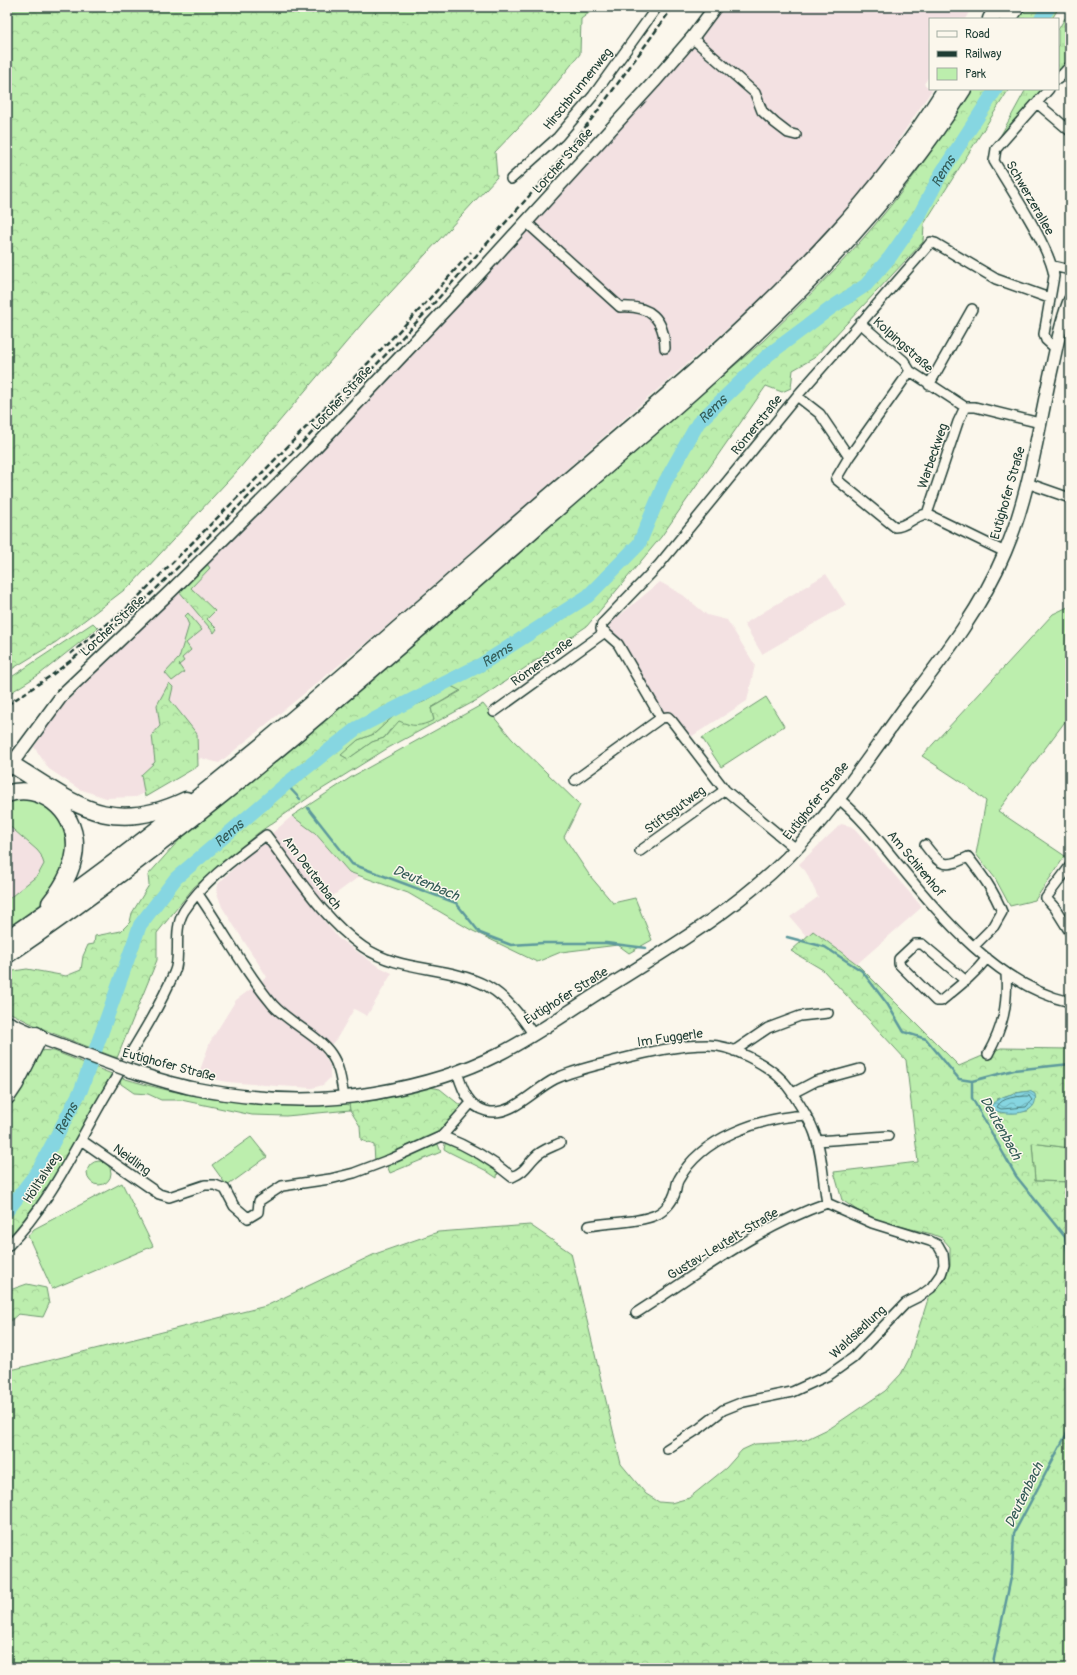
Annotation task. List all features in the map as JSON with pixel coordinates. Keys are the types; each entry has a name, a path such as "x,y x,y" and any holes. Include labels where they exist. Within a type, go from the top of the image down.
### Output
{"highway":[{"path":"992,18 998,7"},
{"path":"1009,18 1016,7"},
{"path":"7,939 37,919 210,788 397,630 760,312 812,260 866,199 926,121 945,90"},
{"path":"7,955 134,864 245,775 437,613 759,331 823,268 874,210 918,154 962,90"},
{"path":"8,765 74,804 112,815 135,816 154,813 210,788"},
{"path":"8,765 16,776 38,793 55,803 62,811 71,825 75,845 73,862 67,879 37,919"},
{"path":"7,794 23,791 38,793"},
{"path":"7,1024 14,1037 18,1051"},
{"path":"7,1076 18,1051 26,1040 41,1037"},
{"path":"7,1096 41,1037"}],"street":[{"name":"Hirschbrunnenweg","path":"511,180 558,137 593,96 657,7"},
{"name":"Lorcher Straße","path":"8,765 62,694 171,591 310,453 526,222 692,38 715,7"},
{"path":"692,38 755,93 762,111 788,133 796,135"},
{"path":"1059,78 1070,66"},
{"name":"Schwerzerallee","path":"1048,90 993,154 994,161 1035,232 1052,266 1054,276 1044,334 1046,340 1056,348"},
{"path":"1037,103 1070,131"},
{"path":"526,222 620,307 632,306 650,313 664,330 665,348"},
{"name":"Römerstraße","path":"494,712 603,630 658,566 797,396 931,242 996,278 1049,298"},
{"path":"1052,266 1070,270"},
{"name":"Eutighofer Straße","path":"7,1024 132,1071 188,1088 249,1098 296,1100 344,1097 396,1089 457,1072 501,1053 727,910 759,884 796,849 839,799 971,617 990,584 1005,552 1018,517 1027,484 1056,348 1070,300"},
{"path":"929,385 972,309"},
{"name":"Kolpingstraße","path":"860,323 904,361 910,371 929,385 965,407 975,407 1040,423"},
{"path":"910,371 849,457 836,479 896,527 904,527 919,515 926,514 1005,552"},
{"path":"797,396 820,414 849,457"},
{"name":"Warbeckweg","path":"926,514 965,407"},
{"path":"1027,484 1070,498"},
{"path":"575,780 661,718 618,644 603,630"},
{"name":"Stiftsgutweg","path":"661,718 668,717 672,721 725,790 796,849"},
{"name":"Stiftsgutweg","path":"640,851 725,790"},
{"name":"Am Schirenhof","path":"839,799 849,806 938,911 987,958 1006,974 1052,998 1070,1002"},
{"name":"Am Deutenbach","path":"104,1098 176,972 179,924 184,912 209,882 241,854 266,835 335,924 364,948 387,960 407,966 457,976 487,986 507,1002 533,1034"},
{"name":"Am Schirenhof","path":"925,845 935,859 942,864 948,865 968,857 988,884 996,898 1002,912 994,926 974,946"},
{"path":"1070,866 1046,898 1056,908 1070,932"},
{"path":"198,894 259,988 287,1019 330,1052 341,1077 344,1097"},
{"path":"966,981 922,944 915,944 899,959 899,964 936,1001 941,1001 966,981 978,970 987,958"},
{"path":"988,1054 999,1034 1003,1021 1007,989 1006,974"},
{"path":"734,1051 768,1028 800,1016 828,1013"},
{"name":"Im Fuggerle","path":"471,1103 486,1111 502,1111 554,1080 578,1070 637,1055 677,1048 709,1045 734,1051 769,1069 783,1080 792,1093 813,1128 818,1141 827,1203"},
{"path":"792,1093 816,1081 860,1069"},
{"path":"457,1072 471,1103 442,1136 463,1144 482,1155 512,1177 527,1168 534,1157 540,1152 560,1143"},
{"name":"Hölltalweg","path":"7,1247 32,1218 81,1140 104,1098"},
{"path":"589,1226 642,1219 658,1213 670,1203 675,1194 679,1178 691,1161 712,1145 732,1134 765,1121 790,1116 805,1115"},
{"name":"Neidling","path":"81,1140 159,1194 169,1196 205,1185 215,1185 225,1189 234,1206 248,1218 258,1212 259,1201 282,1186 330,1179 354,1173 391,1159 442,1136"},
{"path":"818,1141 888,1136"},
{"name":"Waldsiedlung","path":"667,1449 700,1428 723,1410 743,1402 792,1392 829,1375 853,1358 906,1303 920,1296 931,1288 941,1274 944,1265 943,1254 938,1246 930,1241 872,1223 827,1203"},
{"name":"Gustav-Leutelt-Straße","path":"636,1313 766,1230 807,1210 827,1203"}],"shaded area":[{"path":"723,7 972,7 966,18 929,18 929,76 924,84 929,88 929,90 932,90 873,178 816,246 765,296 382,630 219,763 201,758 163,785 136,797 106,798 79,789 49,769 34,747 60,708 255,515 569,185 702,36"},
{"path":"826,574 846,605 762,654 744,624"},
{"path":"660,582 683,595 707,615 727,620 755,665 747,701 689,738 657,710 608,625"},
{"path":"292,816 315,833 349,872 360,876 315,909 338,938 376,965 392,973 367,1016 354,1009 337,1038 323,1054 330,1066 330,1078 323,1085 312,1088 278,1086 227,1082 198,1076 210,1042 236,1000 267,977 222,907 217,893 218,884 248,854"},
{"path":"7,824 37,850 44,859 44,864 38,875 7,900"},
{"path":"841,824 855,829 922,907 857,964 813,931 807,937 790,917 818,897 806,872 799,864"}],"green space":[{"path":"7,7 597,7 581,19 580,54 535,110 495,152 497,177 366,319 239,469 132,584 56,642 7,672"},
{"path":"1024,7 1059,7 1053,18 1017,18"},
{"path":"1065,18 1070,21 1070,58 1059,71 1059,28"},
{"path":"971,90 1008,90 924,224 923,242 814,358 793,370 791,388 782,392 766,386 661,537 587,626 479,699 388,748 311,796 258,833 194,887 157,933 157,960 117,1058 42,1029 7,1011 7,972 27,969 66,976 81,970 83,956 88,945 94,944 95,936 121,931 130,922 132,913 149,885 148,875 180,839 264,770 763,341 806,299 860,242 887,211 937,142","holes":["451,686 461,691 431,708 434,720 425,724 416,725 399,721 384,738 372,742 348,759 341,755 358,740 374,734 399,711 423,702"]},
{"path":"1025,90 1042,90 996,144"},
{"path":"207,564 210,568 191,588 215,611 207,619 217,629 214,633 179,591"},
{"path":"1070,606 1070,715 998,811 1065,856 1035,900 1010,906 995,878 976,854 986,801 963,783 922,756 1053,614"},
{"path":"188,613 202,630 186,643 191,650 182,658 184,661 179,665 184,672 172,681 165,673 179,658 189,625 185,616"},
{"path":"93,623 98,628 40,674 7,695 7,680"},
{"path":"169,683 173,687 170,700 197,734 198,766 145,797 141,775 155,762 152,735 160,726 157,705"},
{"path":"451,686 461,690 431,708 434,720 423,726 390,730 384,738 372,742 348,759 340,755 358,740 374,734 399,711 423,702"},
{"path":"766,697 784,726 721,767 702,738"},
{"path":"483,704 512,739 580,805 564,837 590,876 613,903 635,898 652,940 629,953 618,945 561,952 537,962 471,930 408,893 349,872 315,833 292,816 353,776"},
{"path":"20,797 36,798 61,818 70,849 57,885 41,904 7,928 7,900 38,875 44,864 41,855 37,850 7,824 7,801"},
{"path":"813,931 857,964 959,1066 1001,1048 1070,1049 1070,1148 1032,1143 1035,1181 1070,1182 1070,1668 7,1668 7,1369 15,1369 266,1306 375,1254 438,1232 530,1225 571,1253 621,1464 646,1494 659,1502 671,1503 689,1498 726,1468 742,1450 755,1444 805,1440 832,1427 885,1391 901,1374 909,1359 929,1296 945,1279 950,1265 950,1247 942,1238 932,1234 870,1219 842,1200 834,1172 918,1162 906,1060 823,970 791,951","holes":["1030,1091 1028,1111 1000,1113 997,1099 1015,1093"]},
{"path":"38,1050 54,1051 112,1074 51,1183 23,1224 7,1243 7,1100"},
{"path":"119,1077 176,1092 232,1101 289,1105 349,1103 350,1110 286,1116 252,1115 181,1100 161,1100 148,1094 134,1093 121,1084"},
{"path":"430,1087 440,1089 461,1106 450,1125 439,1136 375,1163 374,1145 361,1140 360,1126 350,1110 349,1103 377,1100"},
{"path":"251,1137 267,1157 227,1186 212,1165"},
{"path":"446,1140 498,1168 497,1178 485,1170 444,1149"},
{"path":"437,1142 441,1152 390,1173 386,1163"},
{"path":"1032,1143 1070,1148 1070,1182 1035,1181"},
{"path":"99,1161 107,1165 111,1173 107,1181 99,1185 91,1181 87,1173 91,1165"},
{"path":"122,1183 153,1246 52,1289 28,1236 34,1229"},
{"path":"27,1284 46,1288 49,1304 43,1317 18,1314 7,1324 7,1291"}],"water":[{"path":"1030,1091 1035,1094 1035,1101 1032,1107 1027,1110 1005,1113 992,1110 991,1105 1000,1098 1020,1092"}],"waterway":[{"name":"Rems","path":"1042,18 1049,7"},
{"name":"Rems","path":"7,1211 38,1171 81,1090 140,925 176,878 286,784 357,728 482,664 588,596 639,544 665,482 698,423 768,355 831,308 866,285 890,257 920,214 942,172 995,90"},
{"name":"Deutenbach","path":"286,784 300,799"},
{"name":"Deutenbach","path":"308,808 352,864 456,903 480,933 511,945 543,943 606,943 646,948"},
{"name":"Deutenbach","path":"787,937 825,947 862,971 888,1005 904,1032 926,1039 959,1079 972,1081 972,1098 1016,1176 1065,1237 1070,1268"},
{"path":"972,1081 1014,1070 1070,1064"},
{"name":"Deutenbach","path":"992,1668 1012,1573 1014,1533 1067,1433 1070,1405"}],"railway":[{"path":"7,705 52,675 131,614 303,442 428,310 546,177 597,112 673,7"},
{"path":"70,654 126,609 265,470 424,305 471,252"}]}
